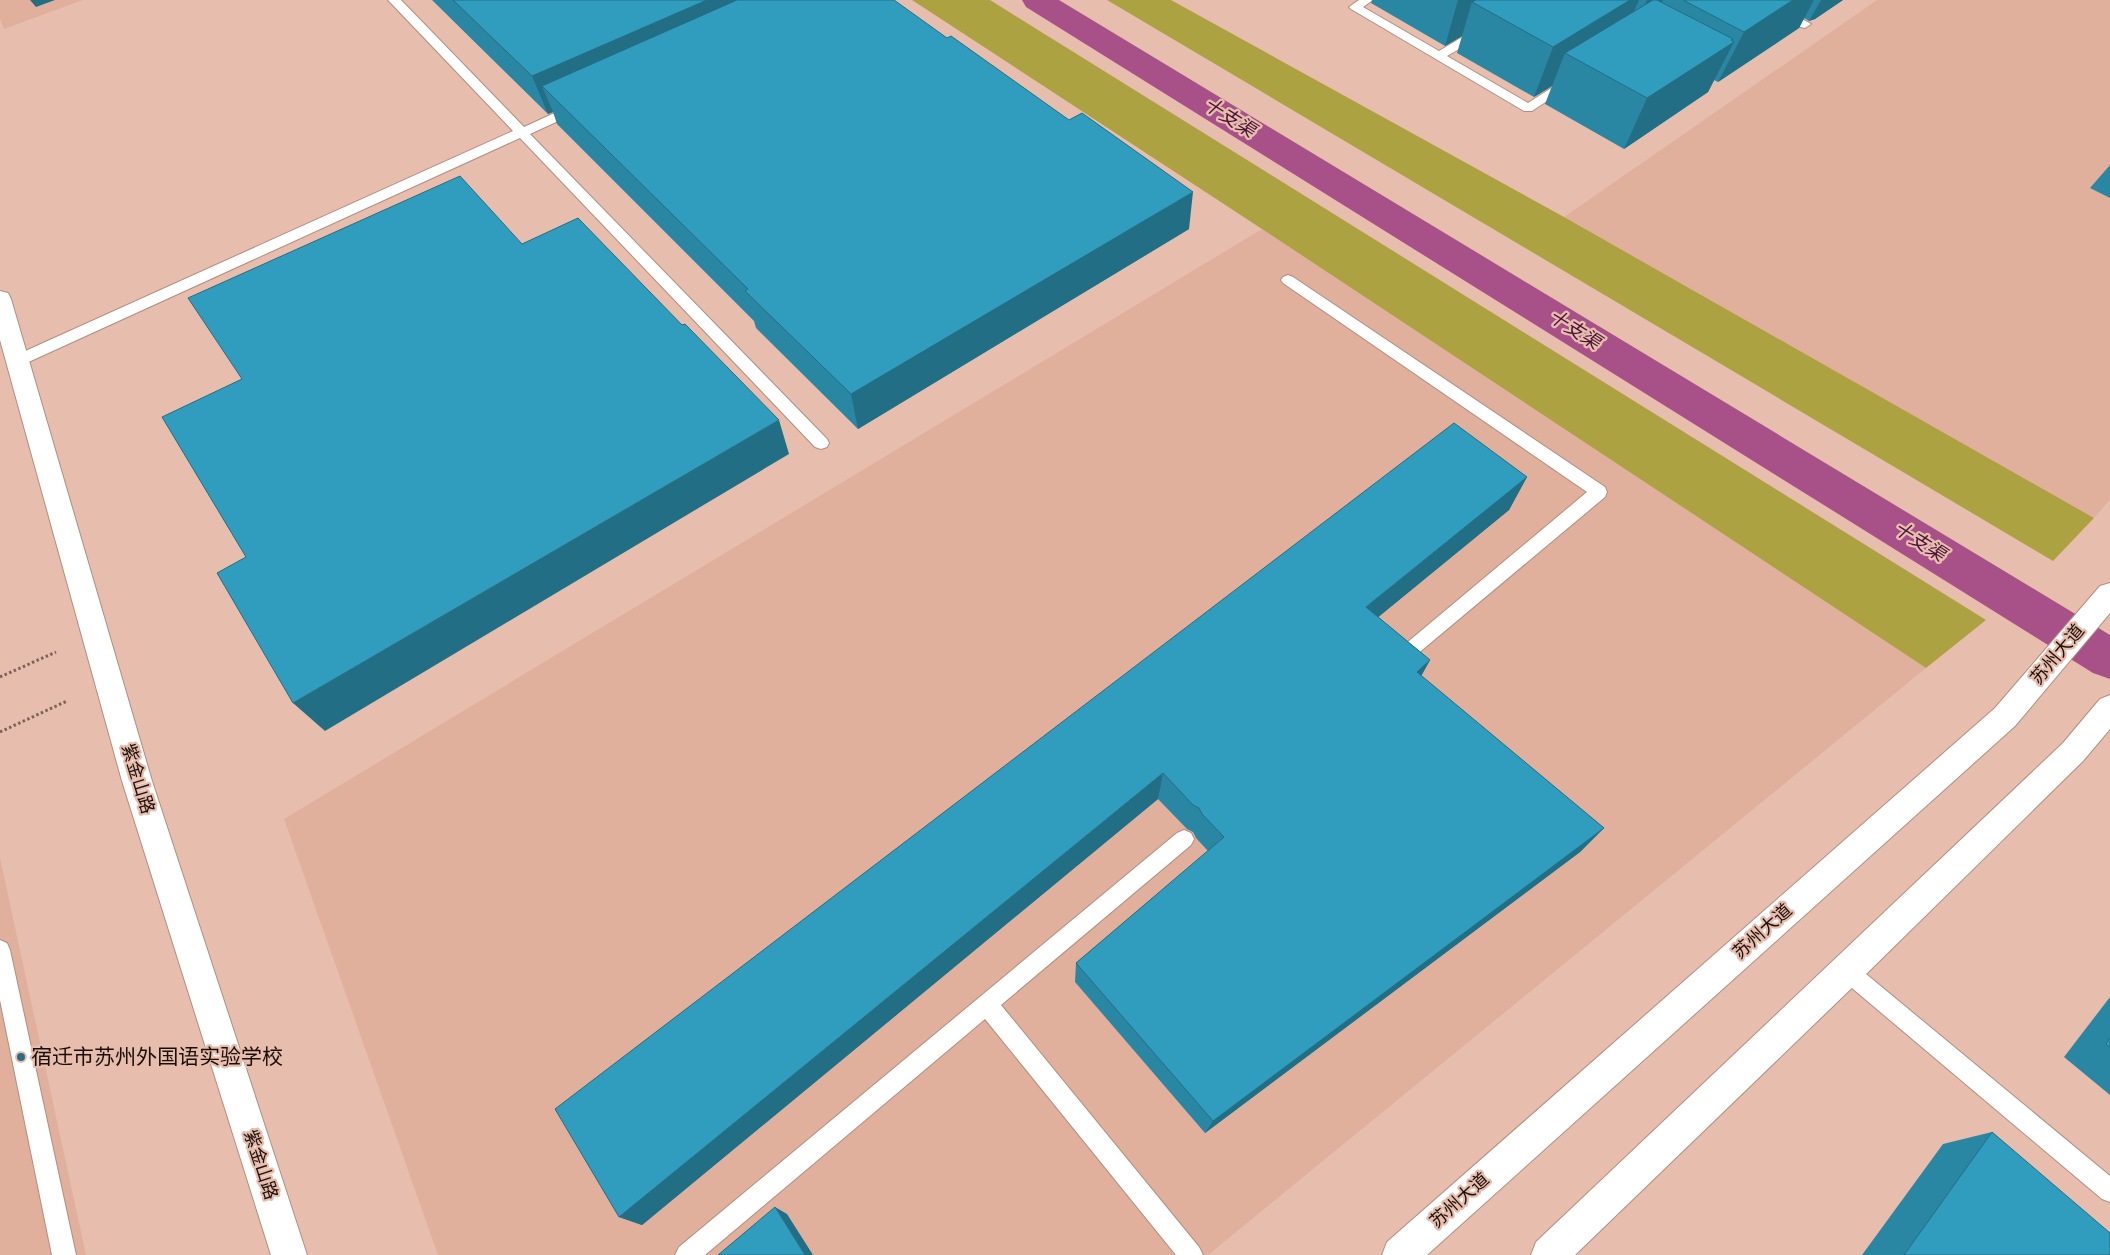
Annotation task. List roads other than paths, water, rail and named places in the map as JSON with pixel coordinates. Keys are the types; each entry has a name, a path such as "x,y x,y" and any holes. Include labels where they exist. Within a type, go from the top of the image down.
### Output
{"street":[{"name":"紫金山路","path":"0,299 138,782 289,1255"},
{"name":"苏州大道","path":"1400,1255 2005,717 2110,594"},
{"path":"1548,1255 1847,971 2073,752 2110,708"}],"lane":[{"path":"394,0 821,443"},
{"path":"1367,0 1355,7 1528,108 1576,78"},
{"path":"1757,0 1805,24"},
{"path":"1438,56 1487,28"},
{"path":"17,361 584,105"},
{"path":"1288,280 1599,492 1398,661"},
{"path":"687,1255 1184,839"},
{"path":"0,950 64,1255"},
{"path":"1847,971 2110,1191"},
{"path":"987,1004 1191,1255"}],"waterway":[{"name":"十支渠","path":"1037,0 2110,659"}],"place":[{"name":"宿迁市苏州外国语实验学校","path":"21,1057"}]}
